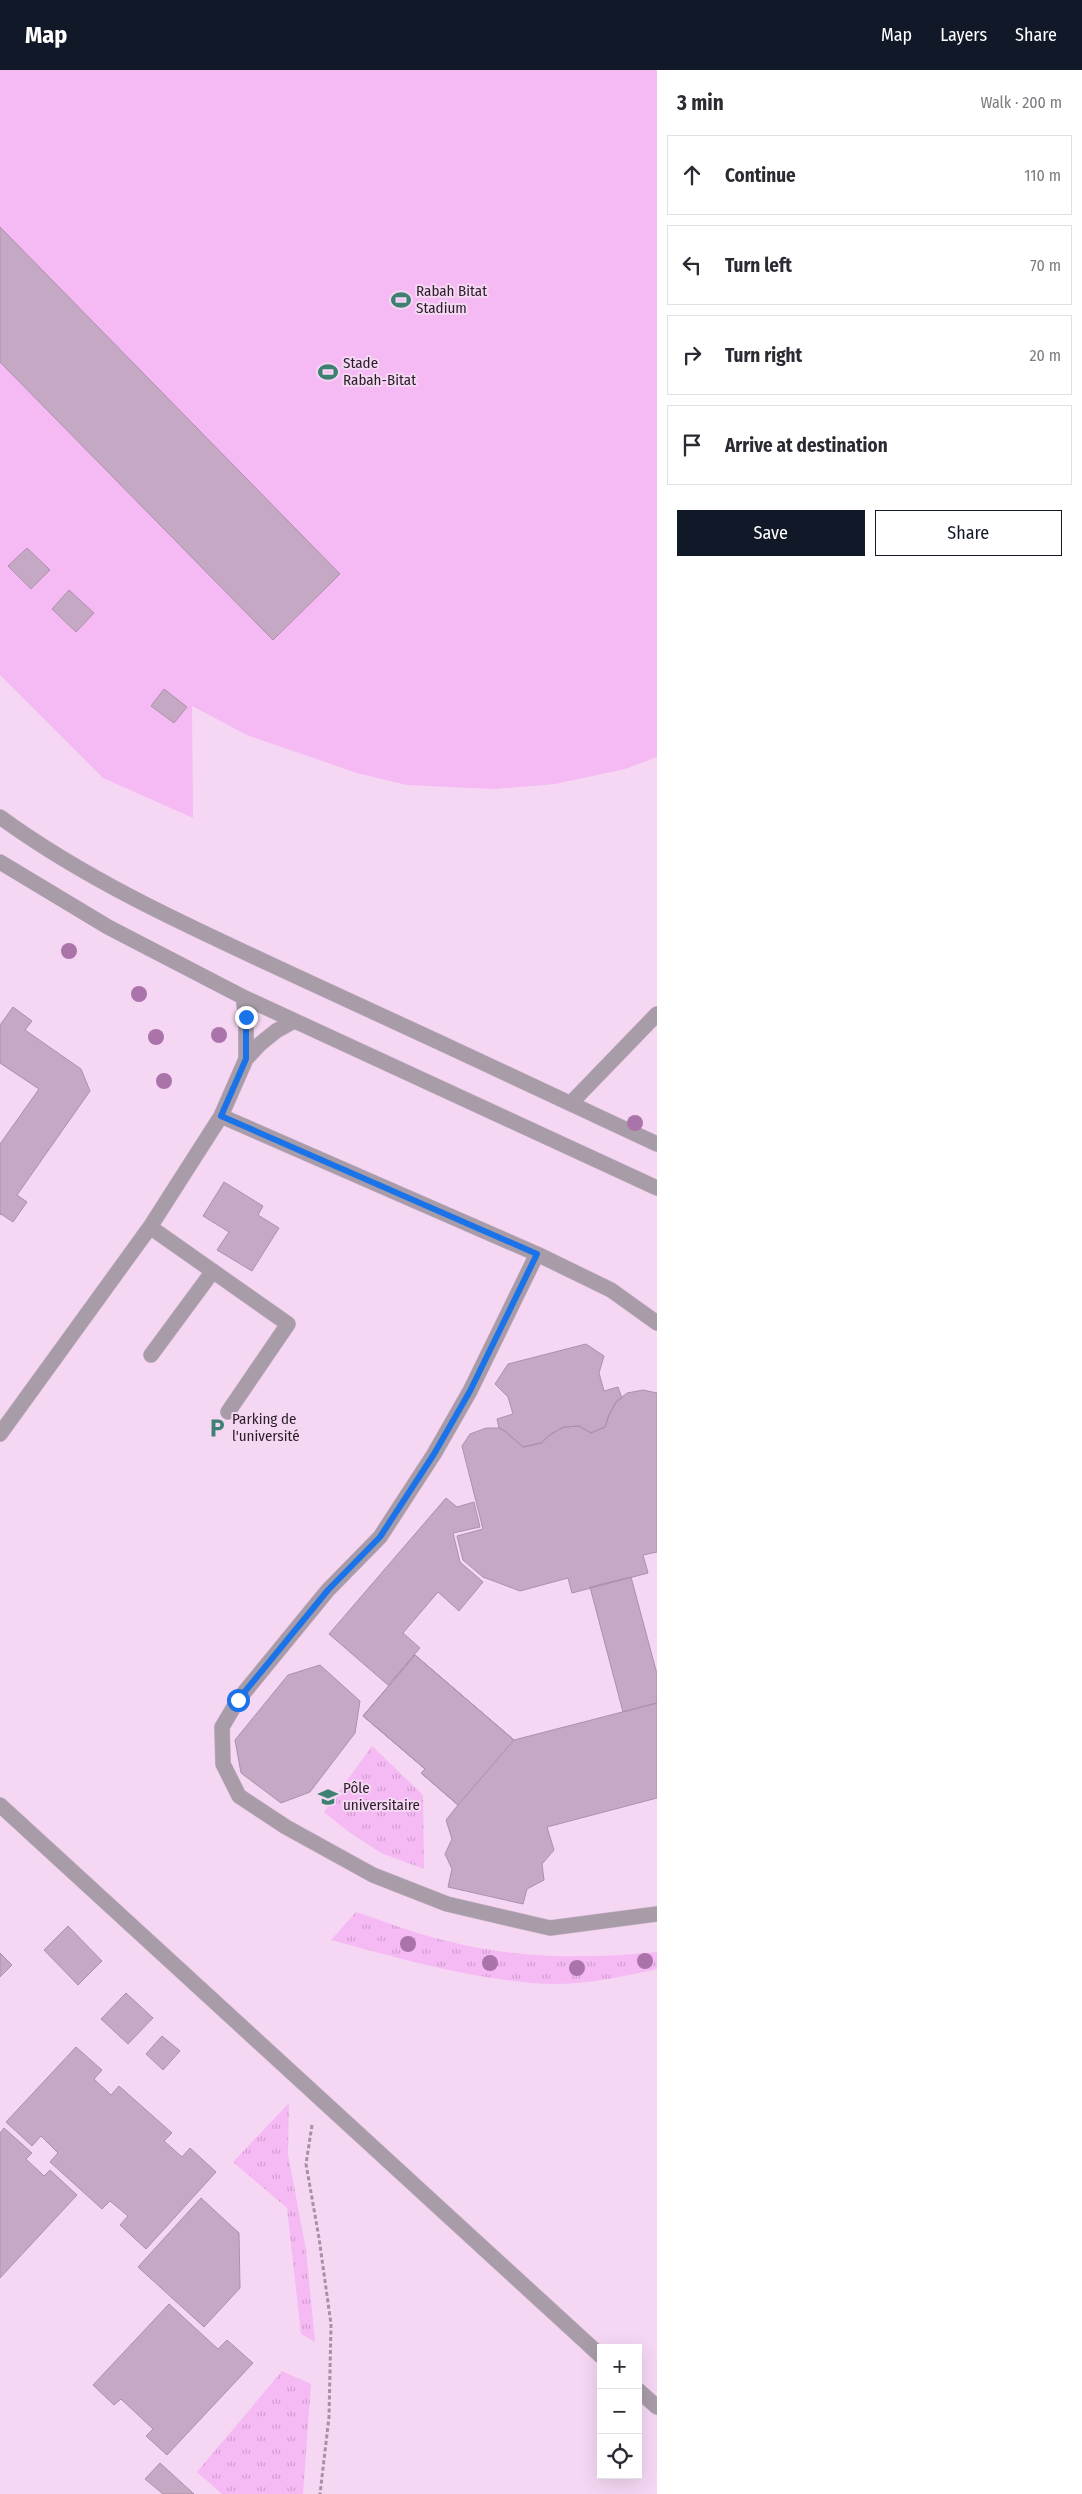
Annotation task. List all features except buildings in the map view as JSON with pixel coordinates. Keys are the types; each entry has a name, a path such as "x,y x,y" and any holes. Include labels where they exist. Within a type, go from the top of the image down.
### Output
{"street":[{"path":"0,817 61,858 110,887 218,940 657,1144"},
{"path":"0,862 108,927 243,997 657,1188"},
{"path":"243,997 246,1017 246,1059"},
{"path":"570,1103 657,1014"},
{"path":"0,1434 150,1227 221,1116 246,1059 276,1031 294,1021"},
{"path":"221,1116 537,1254 611,1290 657,1323"},
{"path":"150,1227 288,1324 228,1412"},
{"path":"537,1254 457,1415 380,1537 328,1590 238,1700 222,1727 223,1764 240,1796 286,1827 373,1874 447,1904 550,1928 657,1914"},
{"path":"150,1355 213,1271"},
{"path":"0,1805 316,2097 597,2352"},
{"path":"642,2394 657,2407"}],"path":[{"path":"316,2097 306,2164 331,2324 329,2417 320,2494"}],"green space":[{"name":"Stade Rabah-Bitat","path":"0,70 657,70 657,757 625,769 555,784 495,789 407,785 357,773 247,735 192,706 193,818 103,778 0,675"},
{"path":"372,1746 423,1795 424,1869 381,1853 349,1832 324,1812"},
{"path":"356,1912 436,1938 500,1951 552,1956 604,1956 657,1952 657,1969 611,1978 564,1984 532,1983 456,1972 331,1940"},
{"path":"289,2103 288,2154 306,2250 315,2342 301,2334 287,2208 233,2162"},
{"path":"282,2371 311,2384 303,2494 222,2494 197,2472"}],"place":[{"name":"Rabah Bitat Stadium","path":"401,300"},
{"name":"Stade Rabah-Bitat","path":"328,372"},
{"name":"Parking de l'université","path":"217,1428"},
{"name":"Pôle universitaire","path":"328,1797"}],"route":[{"path":"238,1700 262,1668 328,1590 380,1537 434,1454 470,1391 537,1254 221,1116 246,1059 246,1017"}]}
